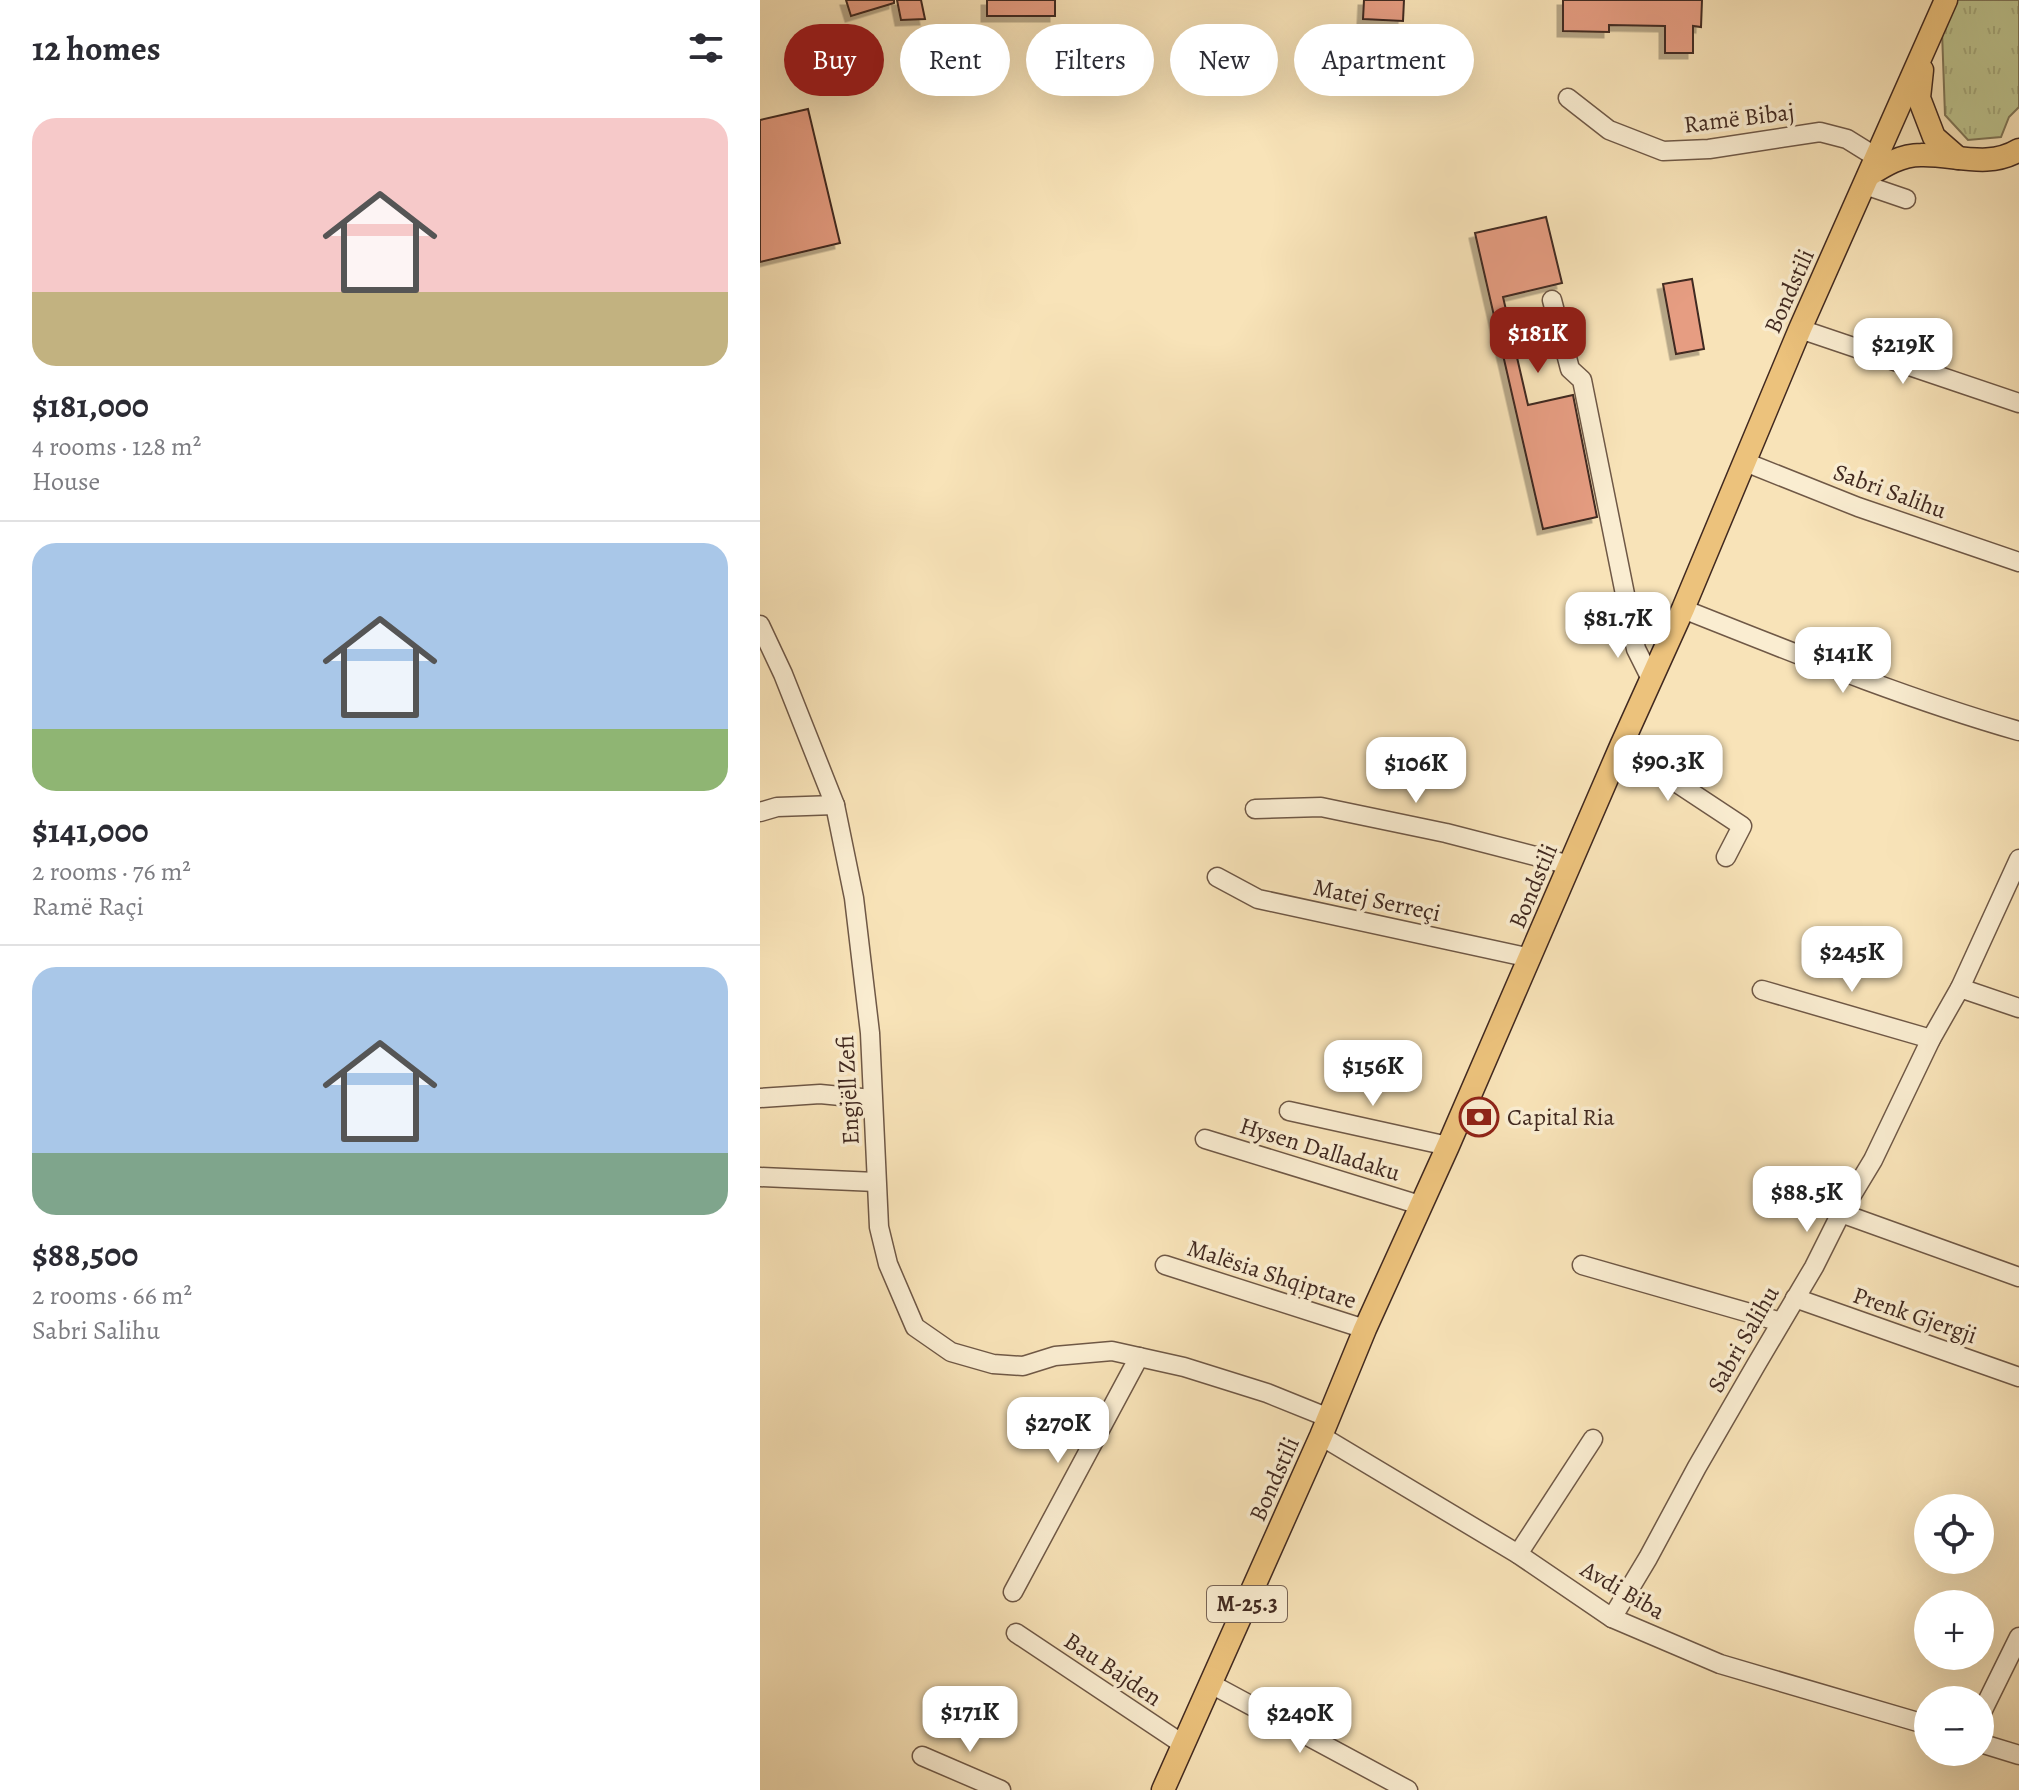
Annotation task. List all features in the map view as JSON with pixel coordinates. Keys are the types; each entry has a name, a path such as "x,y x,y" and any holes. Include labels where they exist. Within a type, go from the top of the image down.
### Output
{"main road":[{"name":"Bondstili","path":"1163,1790 1531,958 1683,609 1800,329 1946,0"},
{"path":"1924,49 1919,98 1934,137 1958,158"},
{"path":"1870,172 1895,160 1920,155 1987,161 2019,150"}],"street":[{"name":"Ramë Bibaj","path":"1568,98 1609,130 1663,151 1709,149 1820,132 1847,139 1870,172"},
{"path":"1870,172 1906,199"},
{"path":"1552,300 1570,369 1582,380 1636,649 1652,681"},
{"path":"1800,329 2019,403"},
{"name":"Sabri Salihu","path":"1745,462 1858,507 2019,562"},
{"path":"1683,609 1845,673 2019,731"},
{"name":"Engjëll Zefi","path":"760,625 764,644 783,674 835,805 854,898 870,1033 879,1227 888,1264 915,1327 951,1352 993,1364 1023,1366 1055,1356 1112,1351 1184,1367 1267,1393 1325,1427"},
{"path":"1621,746 1742,826 1726,857"},
{"path":"760,812 777,807 835,805"},
{"path":"1255,809 1321,807 1446,833 1570,865"},
{"name":"Sabri Salihu","path":"1612,1618 1873,1160 1931,1039 1960,988 2019,859"},
{"name":"Matej Serreçi","path":"1217,877 1258,899 1531,958"},
{"path":"1960,988 2019,1008"},
{"path":"1762,990 1931,1039"},
{"path":"760,1098 820,1094 872,1099"},
{"path":"1289,1111 1448,1146"},
{"name":"Hysen Dalladaku","path":"1205,1139 1420,1205"},
{"path":"760,1177 876,1182"},
{"path":"1841,1213 2019,1277"},
{"name":"Malësia Shqiptare","path":"1165,1265 1365,1329"},
{"path":"1582,1265 1781,1322"},
{"name":"Prenk Gjergji","path":"1795,1298 2019,1377"},
{"path":"1013,1592 1139,1357"},
{"name":"Avdi Biba","path":"1325,1427 1612,1618 1720,1664 1914,1721"},
{"path":"1518,1554 1593,1439"},
{"name":"Bau Bajden","path":"1016,1633 1184,1745"},
{"path":"1994,1688 2019,1637"},
{"path":"1211,1684 1408,1790"},
{"path":"1994,1747 2019,1755"},
{"path":"922,1756 1001,1790"}],"green space":[{"path":"1957,0 2019,0 2019,107 2009,117 2001,137 1968,140 1945,115 1942,31"}],"building":[{"path":"846,0 894,0 894,3 851,16"},
{"path":"897,0 921,0 925,19 901,20"},
{"path":"987,0 1055,0 1055,16 987,16"},
{"path":"1364,0 1404,0 1403,21 1363,19"},
{"path":"1563,0 1702,0 1701,27 1693,26 1693,53 1665,53 1665,26 1609,25 1609,32 1563,31"},
{"path":"808,109 840,243 760,262 760,120"},
{"path":"1546,217 1562,283 1503,297 1528,405 1573,395 1597,517 1543,529 1475,233"},
{"path":"1692,279 1704,349 1676,354 1663,284"}],"place":[{"name":"Capital Ria","path":"1479,1117"}]}
